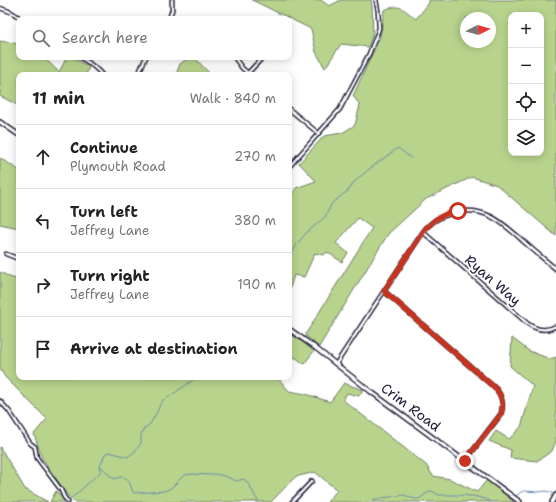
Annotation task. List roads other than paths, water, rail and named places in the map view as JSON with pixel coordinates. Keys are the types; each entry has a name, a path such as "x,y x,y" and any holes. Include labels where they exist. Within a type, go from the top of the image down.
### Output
{"street":[{"path":"170,16 172,10 172,0"},
{"path":"292,164 340,108 372,47 379,28 376,0"},
{"path":"0,8 17,16"},
{"path":"85,60 100,72"},
{"path":"139,72 145,60"},
{"path":"236,60 247,72"},
{"path":"251,72 261,60"},
{"path":"292,112 318,134"},
{"path":"0,122 16,133"},
{"path":"336,364 422,232 431,223 446,214 468,210 492,216 556,269"},
{"name":"Ryan Way","path":"422,232 528,324 543,330 551,329 556,326"},
{"path":"6,254 16,258"},
{"path":"384,291 500,394 503,408 501,414 465,461"},
{"name":"Crim Road","path":"292,331 520,502"},
{"path":"0,401 9,411 30,443 35,447 37,458 61,490 67,501"},
{"path":"292,502 312,481"},
{"path":"552,502 556,495"}],"waterway":[{"path":"292,253 306,233 325,217 332,203 349,190 354,182 368,170 398,148 411,158"},
{"path":"68,501 101,471 100,467 105,454 109,452 128,457 135,451 141,443 141,435 144,429 150,424 161,402 193,380"},
{"path":"100,467 115,479 119,477 125,478 135,493 164,491 171,488 185,475 192,474 216,474 236,481 244,479 259,502"},
{"path":"371,502 375,499 404,495 419,499 430,491 433,491 439,495 473,496 486,499 491,502"},
{"path":"516,496 525,491 546,491 553,493"}]}
